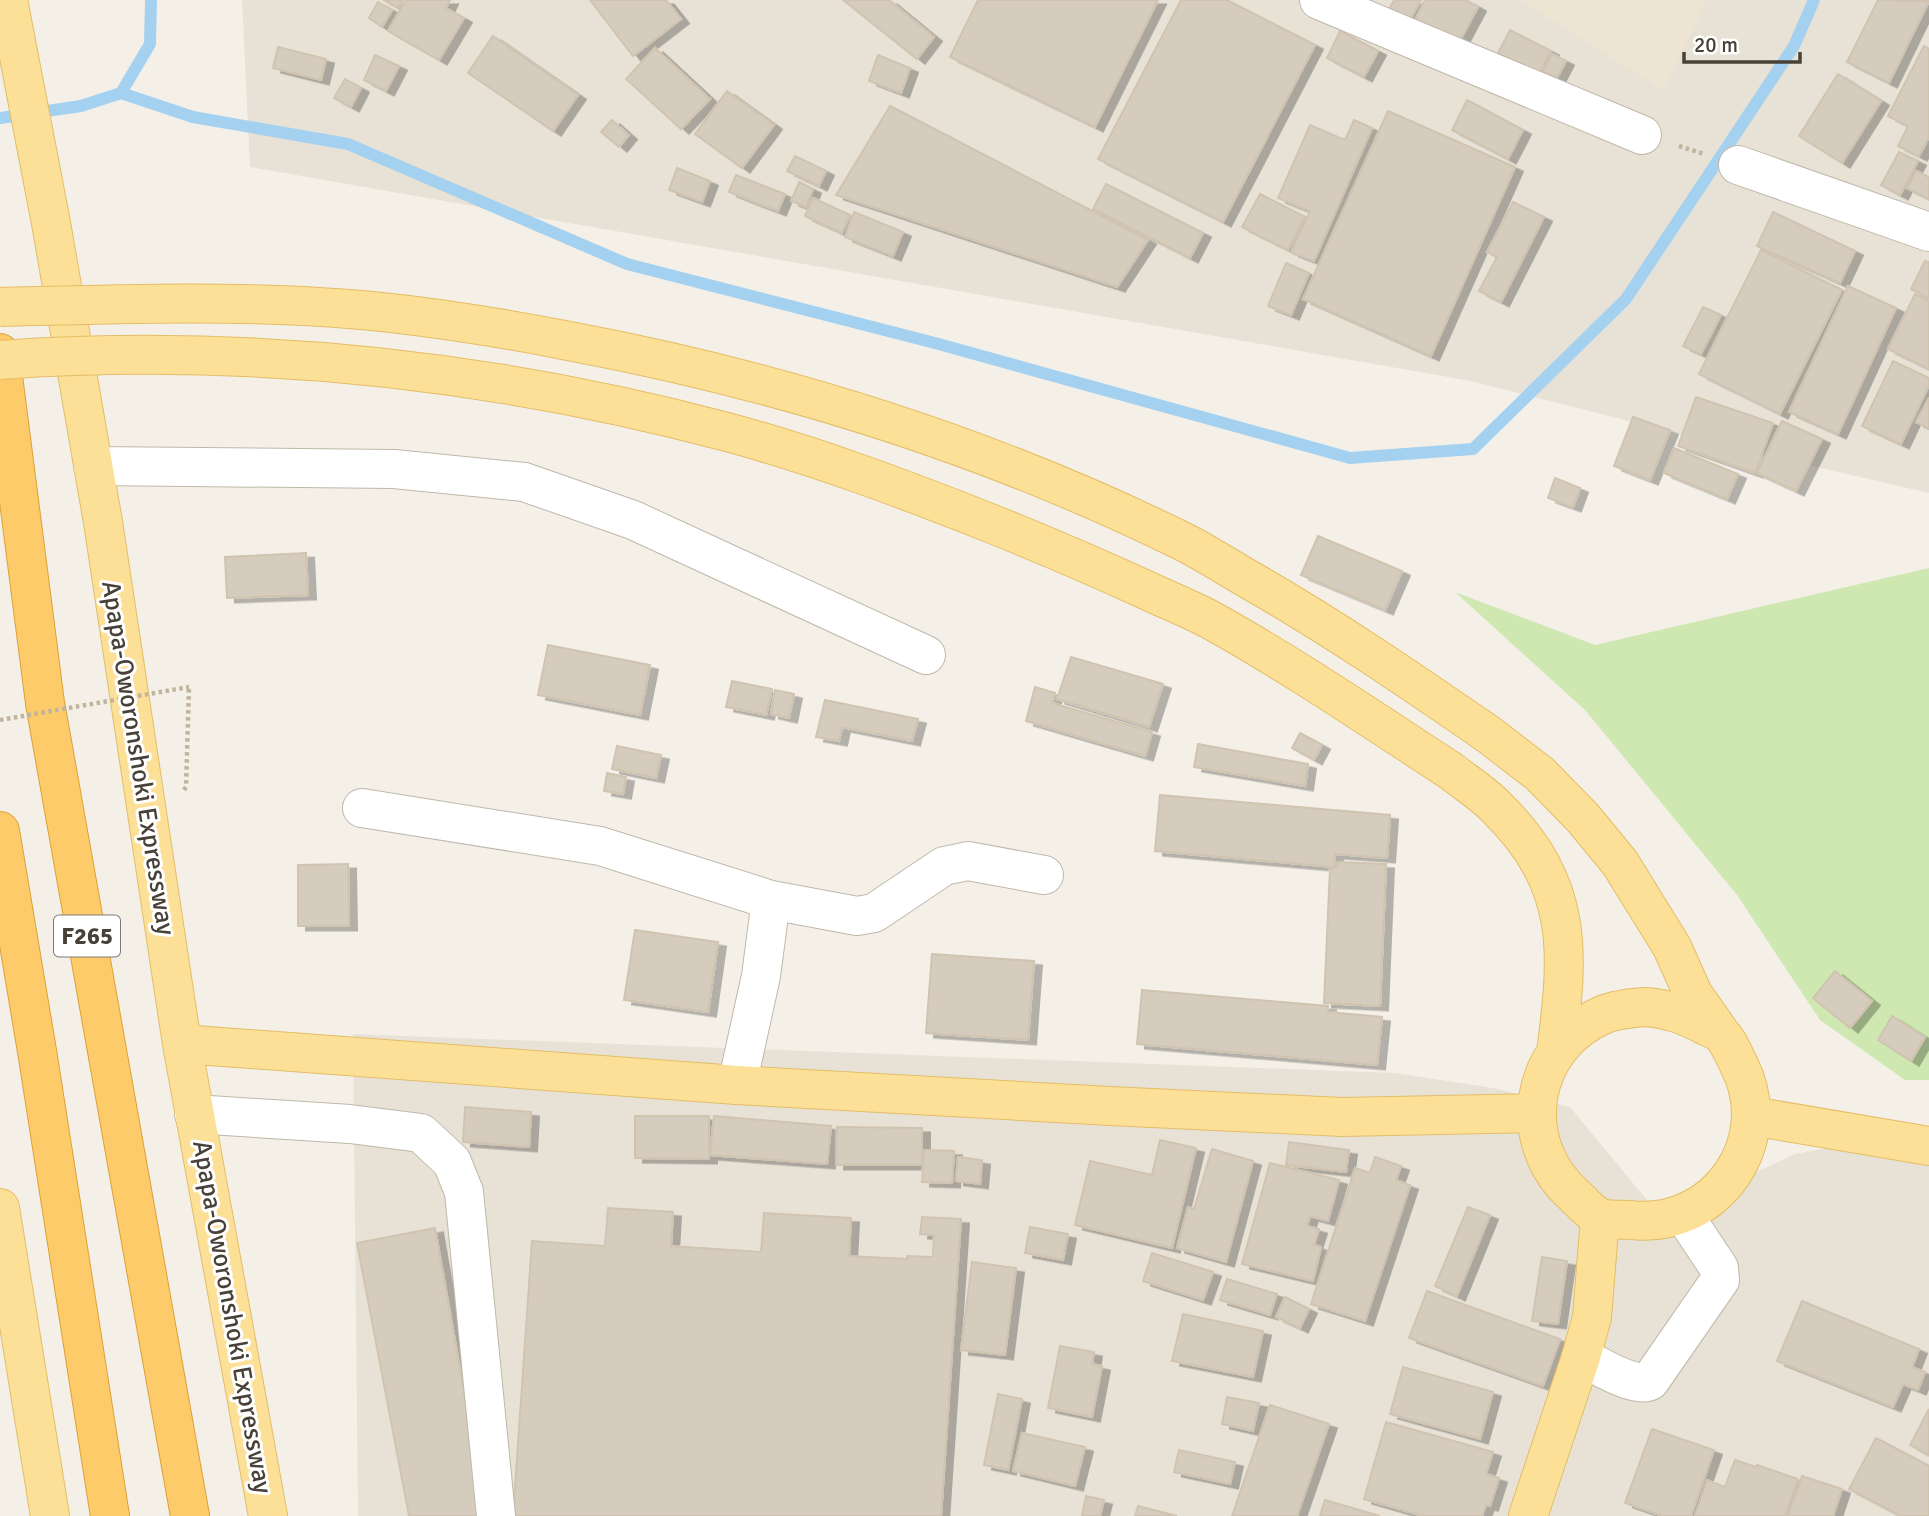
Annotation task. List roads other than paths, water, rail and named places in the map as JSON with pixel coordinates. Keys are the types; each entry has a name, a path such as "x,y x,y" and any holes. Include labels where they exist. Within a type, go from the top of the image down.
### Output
{"highway":[{"name":"F265","path":"0,353 45,703 190,1516"},
{"name":"F265","path":"0,831 110,1516"}],"main road":[{"name":"Apapa-Oworonshoki Expressway","path":"8,5 51,223 93,466 181,1044 268,1516"},
{"path":"0,307 212,303 350,309 494,326 657,357 796,394 932,436 1044,479 1189,545 1287,601 1388,665 1488,734 1540,774 1583,818 1620,863 1672,947 1693,994 1720,1033 1744,1074 1752,1116 1746,1147 1732,1175 1702,1204 1683,1214 1663,1219 1641,1221 1600,1218 1566,1189 1544,1154 1536,1112 1545,1071 1556,1053 1567,1039 1586,1024 1625,1008 1667,1009 1720,1033"},
{"path":"0,360 68,355 186,354 335,362 463,378 589,399 729,432 842,467 1065,553 1207,618 1313,680 1451,771 1497,807 1539,857 1558,903 1565,969 1556,1053"},
{"path":"181,1044 737,1085 1342,1117 1536,1112"},
{"path":"1752,1116 1929,1146"},
{"path":"0,1208 50,1516"},
{"path":"1528,1516 1581,1357 1591,1317 1600,1218"},
{"path":"0,1382 34,1416"}],"street":[{"path":"1319,0 1642,135"},
{"path":"1738,165 1929,232"},
{"path":"93,466 394,469 524,482 633,520 926,655"},
{"path":"362,808 600,846 772,900 857,916 874,913 944,866 968,861 1044,875"},
{"path":"737,1085 761,976 772,900"},
{"path":"194,1114 350,1124 421,1133 452,1163 464,1192 496,1516"},
{"path":"1581,1357 1628,1380 1640,1384 1650,1381 1720,1280 1719,1268 1712,1255 1683,1214"}],"waterway":[{"path":"0,118 81,106 121,93 150,44 151,0"},
{"path":"121,93 193,117 348,144 627,264 935,343 1350,458 1473,449 1626,299 1794,46 1814,0"}]}
